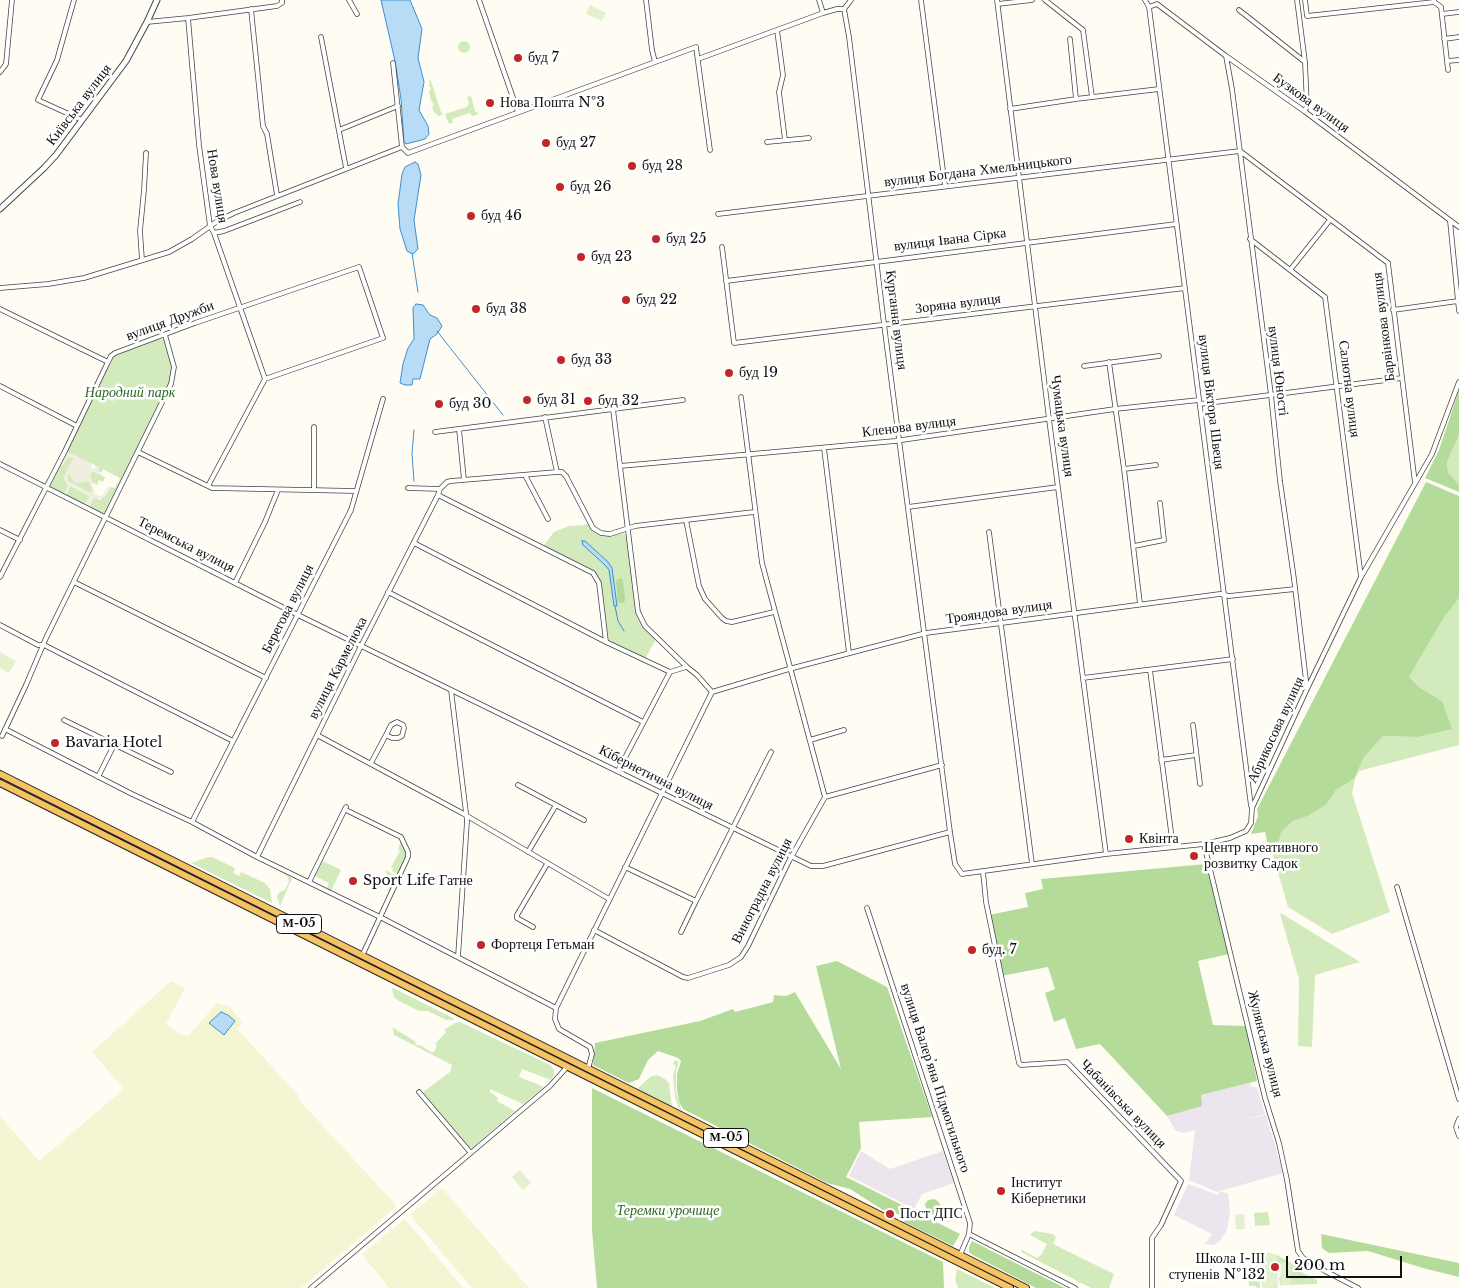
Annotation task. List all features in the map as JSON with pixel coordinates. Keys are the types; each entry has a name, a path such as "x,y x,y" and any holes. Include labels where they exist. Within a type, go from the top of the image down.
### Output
{"highway":[{"name":"М-05","path":"0,774 1026,1288"},
{"name":"М-05","path":"0,783 1010,1288"}],"street":[{"path":"0,72 6,64 12,0"},
{"path":"74,0 59,54 38,100 82,120"},
{"name":"Київська вулиця","path":"0,209 56,155 126,61 157,0"},
{"path":"147,22 277,6 282,3 282,0"},
{"path":"349,0 357,14"},
{"path":"479,0 518,112"},
{"path":"646,0 655,62"},
{"path":"819,0 823,13"},
{"path":"698,59 837,8 844,9 851,0"},
{"path":"921,0 944,186"},
{"path":"997,2 1032,0"},
{"path":"1045,0 1083,30 1092,97"},
{"name":"вулиця Віктора Швеця","path":"1146,0 1149,7 1252,808"},
{"name":"Бузкова вулиця","path":"1153,0 1226,56 1304,111 1459,226"},
{"path":"1297,0 1305,62 1307,107 1304,111"},
{"path":"1305,0 1306,16 1434,1 1441,6 1448,70"},
{"name":"Чумацька вулиця","path":"997,2 1106,854"},
{"path":"1149,7 1157,4"},
{"path":"251,9 263,126 268,134 277,195"},
{"name":"Курганна вулиця","path":"844,9 926,633 950,832 955,864 962,874"},
{"path":"1239,10 1305,62"},
{"path":"1442,14 1459,12"},
{"name":"Нова вулиця","path":"188,18 199,145 210,226 265,379"},
{"path":"777,30 783,75 779,92 785,140"},
{"path":"321,37 346,168"},
{"path":"1444,39 1459,37"},
{"path":"1070,39 1076,99"},
{"path":"393,63 402,147 408,153 696,46 710,150"},
{"path":"0,52 7,52"},
{"name":"вулиця Юності","path":"1226,56 1240,151 1307,689"},
{"path":"1447,61 1459,60"},
{"path":"1010,109 1159,89"},
{"path":"339,130 398,106"},
{"path":"767,142 810,138"},
{"path":"0,288 48,284 84,278 142,260 181,246 210,226 234,213 402,147"},
{"name":"вулиця Богдана Хмельницького","path":"718,214 1240,151"},
{"name":"Барвінкова вулиця","path":"1240,151 1388,264 1415,483"},
{"path":"142,260 140,232 146,153"},
{"path":"214,233 224,231 300,202"},
{"path":"1290,270 1330,220"},
{"path":"1450,221 1459,311"},
{"name":"вулиця Івана Сірка","path":"726,280 1176,224"},
{"name":"Салютна вулиця","path":"1250,239 1325,297 1361,577"},
{"path":"722,247 726,280"},
{"name":"вулиця Дружби","path":"108,362 111,356 115,354 165,335 359,267 383,338 265,379"},
{"name":"Зоряна вулиця","path":"726,280 734,343 1185,288"},
{"path":"1393,310 1458,301"},
{"path":"0,309 108,362 0,577"},
{"path":"2,736 105,517 164,402 173,378 174,367 165,335"},
{"path":"1084,366 1159,356"},
{"path":"1110,362 1140,604"},
{"name":"Кленова вулиця","path":"620,466 900,440 1115,409 1270,395 1402,378"},
{"path":"208,486 265,379"},
{"name":"Абрикосова вулиця","path":"962,874 1106,854 1204,844 1230,838 1246,831 1251,823 1252,808 1361,577 1432,454 1459,382"},
{"path":"0,386 77,426"},
{"path":"741,398 762,563 789,669 825,796 942,765"},
{"name":"Берегова вулиця","path":"192,822 350,510 383,399"},
{"path":"435,432 683,400"},
{"path":"588,1069 592,1054 590,1047 559,1029 555,1019 556,1008 712,692 641,620 638,612 613,409"},
{"path":"545,417 557,472"},
{"path":"314,427 314,490"},
{"path":"459,429 464,480"},
{"path":"824,448 849,653"},
{"path":"138,452 208,486 216,488 356,491"},
{"name":"Теремська вулиця","path":"0,464 362,646"},
{"path":"1124,469 1156,465"},
{"path":"408,488 440,488 447,482 562,472 594,528 601,533 610,534 635,526 754,512"},
{"path":"525,475 548,519"},
{"path":"908,507 1058,487"},
{"name":"вулиця Кармелюка","path":"257,857 388,592 438,496 440,488"},
{"path":"235,583 265,522 278,490"},
{"path":"438,496 593,573 598,583 606,642"},
{"path":"1134,546 1164,540 1160,503"},
{"path":"686,520 699,586 705,599 716,613 726,621 732,622 774,612"},
{"path":"0,530 20,540"},
{"path":"989,532 1032,864"},
{"path":"414,543 606,642 670,672 686,667"},
{"path":"74,582 266,678"},
{"name":"Трояндова вулиця","path":"712,692 789,669 926,633 1220,594 1226,596 1295,589"},
{"path":"388,592 643,722"},
{"path":"0,625 38,645 44,645 233,741"},
{"name":"Кібернетична вулиця","path":"362,646 811,866 823,866 950,832"},
{"path":"1084,678 1234,659"},
{"path":"1150,670 1172,847"},
{"path":"618,771 670,672"},
{"path":"451,690 467,817 458,957"},
{"path":"64,720 171,772"},
{"path":"371,763 391,724 397,722 403,725 402,736 392,738 386,735"},
{"path":"1193,725 1200,784"},
{"path":"5,729 380,917 556,1008"},
{"path":"810,740 844,730"},
{"path":"317,735 371,763 609,899"},
{"path":"98,777 114,745"},
{"path":"681,932 771,752"},
{"path":"1161,760 1196,755"},
{"path":"518,785 584,820"},
{"name":"Виноградна вулиця","path":"594,930 683,977 688,978 729,965 741,957 748,946 792,857 825,796"},
{"path":"528,852 556,805"},
{"path":"309,882 347,809 401,837 408,852 408,857 362,956"},
{"name":"Жулянська вулиця","path":"1204,844 1265,1098 1279,1143 1298,1251 1300,1256 1325,1272 1358,1288"},
{"path":"533,927 516,916 546,864"},
{"path":"625,867 696,901"},
{"name":"Чабанівська вулиця","path":"983,872 989,914 1019,1063 1022,1065 1067,1062 1181,1181 1161,1226 1152,1238 1152,1288"},
{"path":"1397,887 1459,1099"},
{"name":"вулиця Валерʼяна Підмогильного","path":"867,908 970,1223 969,1234"},
{"path":"311,1288 554,1082 567,1067"},
{"path":"419,1092 470,1152"},
{"path":"1458,1122 1459,1136"},
{"path":"960,1255 969,1234 1076,1288"}],"shaded area":[{"path":"67,452 92,464 91,467 94,469 96,466 99,468 100,474 93,471 90,475 95,495 102,496 109,487 103,498 93,499 90,507 85,504 90,495 70,486 66,495 64,494 68,485 64,480 65,475 73,458 67,457 62,465 60,465","holes":["69,471 74,482 89,481 91,493 68,481"]},
{"path":"1250,1083 1252,1087 1257,1087 1265,1114 1246,1119 1266,1115 1283,1173 1217,1192 1189,1180 1195,1130 1183,1133 1175,1130 1167,1116 1186,1110 1201,1095"},
{"path":"861,1151 890,1169 943,1151 954,1183 922,1194 914,1209 849,1176"},
{"path":"1188,1184 1218,1195 1220,1192 1228,1193 1230,1213 1227,1230 1219,1242 1213,1245 1205,1244 1212,1234 1174,1215"}],"green space":[{"path":"590,5 606,13 602,21 586,14"},
{"path":"462,41 466,41 470,47 466,53 462,53 458,49 458,45"},
{"path":"430,78 443,114 439,116 432,107 434,104 431,101 429,92 431,88 429,86"},
{"path":"471,96 475,111 479,114 472,116 470,113 452,119 453,122 449,124 445,114 467,107 469,103 467,97"},
{"name":"Народний парк","path":"159,339 164,340 172,367 169,383 162,401 106,512 102,513 90,507 91,500 95,498 100,500 105,496 110,487 115,488 120,478 103,469 101,473 98,471 99,467 67,452 113,358 121,353"},
{"path":"117,381 123,384 114,402 108,399"},
{"path":"1459,390 1459,435 1447,462 1448,472 1459,485 1459,492 1425,478 1439,450"},
{"path":"1459,435 1459,485 1448,472 1447,462"},
{"path":"69,456 74,458 64,478 68,485 64,494 50,488 49,485 60,465 63,465"},
{"path":"70,471 71,477 84,482 89,481 92,490 91,494 68,481 67,478"},
{"path":"93,471 105,477 103,482 99,480 97,485 92,482 90,475"},
{"path":"1426,482 1459,496 1459,598 1443,619 1409,677 1419,687 1442,701 1452,729 1417,737 1383,736 1364,757 1354,779 1336,790 1326,805 1308,816 1293,821 1282,831 1276,848 1269,851 1265,832 1251,834 1258,816 1257,809"},
{"path":"70,486 90,496 85,504 66,495"},
{"path":"588,523 600,535 610,536 624,533 627,537 637,613 644,628 656,639 645,659 609,641 600,583 594,572 543,546 554,532 569,526 585,525"},
{"path":"621,578 623,580 624,603 618,602 616,580"},
{"path":"1459,598 1459,745 1359,771 1352,793 1390,912 1332,934 1288,907 1273,855 1269,851 1276,848 1282,831 1293,821 1308,816 1326,805 1336,790 1354,779 1364,757 1383,736 1417,737 1442,701 1419,687 1409,677 1443,619"},
{"path":"0,652 16,661 9,673 0,668"},
{"path":"401,841 407,857 398,874 392,871 393,868 391,867 400,851 398,850"},
{"path":"212,857 235,868 233,873 239,876 241,872 265,883 270,889 272,903 191,863"},
{"path":"323,861 341,870 331,891 327,888 329,883 315,876"},
{"path":"1206,864 1229,954 1198,961 1213,1025 1246,1026 1257,1081 1201,1095 1202,1106 1167,1116 1100,1044 1076,1049 1065,1018 1054,1022 1045,993 1055,989 1048,967 1001,976 989,915 1028,907 1025,893 1043,889 1041,879"},
{"path":"386,870 397,877 390,891 389,890"},
{"path":"280,871 292,878 280,906 277,896 285,890 289,882 288,877"},
{"path":"1281,913 1360,962 1315,975 1312,1047 1298,1046 1299,979"},
{"path":"837,961 887,987 932,1117 859,1122 861,1148 846,1177 960,1234 953,1246 904,1222 903,1217 889,1209 883,1210 850,1189 827,1183 683,1109 679,1102 677,1090 677,1074 681,1061 678,1058 658,1051 648,1060 639,1079 629,1083 593,1065 595,1043 700,1021 733,1009 735,1012 773,1002 774,995 786,996 795,992 841,1069 816,966"},
{"path":"171,981 185,988 166,1024 182,1035 188,1036 217,1003 231,1007 242,1022 237,1029 298,1095 299,1100 397,1206 301,1288 0,1288 0,1116 39,1161 124,1089 92,1052"},
{"path":"393,988 454,1020 446,1020 428,1011 419,1011 399,1001 394,997"},
{"path":"460,1022 550,1065 554,1070 551,1080 522,1069 519,1077 544,1087 523,1104 490,1089 490,1092 498,1098 497,1101 515,1111 472,1148 469,1147 423,1092 450,1072 452,1065 394,1035 392,1027 416,1042 415,1044 433,1053 437,1046 435,1044 446,1032 444,1030"},
{"path":"675,1060 679,1062 676,1071 676,1093 682,1112 675,1097 673,1075 676,1066 673,1064"},
{"path":"657,1075 669,1083 672,1107 636,1090 650,1077"},
{"name":"Теремки урочище","path":"592,1088 943,1262 944,1288 597,1288 592,1230"},
{"path":"520,1170 531,1183 523,1190 512,1177"},
{"path":"442,1188 529,1288 472,1288 410,1215"},
{"path":"934,1199 938,1201 950,1222 933,1215 926,1208 925,1204 928,1200"},
{"path":"1268,1212 1270,1225 1255,1226 1254,1213"},
{"path":"1244,1214 1245,1229 1236,1229 1235,1215"},
{"path":"405,1219 463,1288 389,1288 362,1254"},
{"path":"1034,1231 1053,1234 1056,1237 1053,1244 1114,1274 1109,1288 1091,1288 1021,1252 1022,1250 1037,1258 1042,1254 1047,1244 1030,1235"},
{"path":"1321,1234 1459,1263 1459,1277 1368,1251 1329,1253 1322,1248"},
{"path":"972,1241 1065,1288 1036,1288 971,1254 969,1247"},
{"path":"1255,1249 1258,1256 1260,1288 1249,1286 1248,1276 1256,1275"},
{"path":"1260,1250 1277,1255 1278,1288 1262,1288"},
{"path":"1277,1255 1291,1263 1299,1271 1317,1280 1317,1284 1280,1285 1279,1278 1289,1263 1277,1263"},
{"path":"1280,1263 1290,1263 1291,1284 1281,1284"},
{"path":"957,1269 995,1288 958,1288 955,1280"}],"water":[{"path":"381,0 410,0 422,29 418,58 424,82 419,110 428,126 429,134 425,139 406,144 404,142 401,99 395,61"},
{"path":"415,162 418,164 421,175 414,220 418,249 413,254 407,251 400,229 398,204 402,174 405,167"},
{"path":"416,304 423,305 430,315 437,318 442,326 437,334 430,339 420,379 413,379 412,385 405,385 400,383 408,348 414,339 413,308"},
{"path":"582,541 585,541 612,568 617,606 614,606 609,570 583,545"},
{"path":"221,1012 235,1021 224,1035 209,1023"}],"waterway":[{"path":"412,253 418,292"},
{"path":"437,331 503,415"},
{"path":"414,430 412,454 414,481"},
{"path":"615,606 618,621 624,631"}],"place":[{"name":"буд 7","path":"518,58"},
{"name":"Нова Пошта №3","path":"490,103"},
{"name":"буд 27","path":"546,143"},
{"name":"буд 28","path":"632,166"},
{"name":"буд 26","path":"560,187"},
{"name":"буд 46","path":"471,216"},
{"name":"буд 25","path":"656,239"},
{"name":"буд 23","path":"581,257"},
{"name":"буд 22","path":"626,300"},
{"name":"буд 38","path":"476,309"},
{"name":"буд 33","path":"561,360"},
{"name":"буд 19","path":"729,373"},
{"name":"буд 31","path":"527,400"},
{"name":"буд 32","path":"588,401"},
{"name":"буд 30","path":"439,404"},
{"name":"Bavaria Hotel","path":"55,743"},
{"name":"Квінта","path":"1129,839"},
{"name":"Центр креативного розвитку Садок","path":"1194,856"},
{"name":"Sport Life Гатне","path":"353,881"},
{"name":"Фортеця Гетьман","path":"481,945"},
{"name":"буд. 7","path":"972,950"},
{"name":"Інститут Кібернетики","path":"1001,1191"},
{"name":"Пост ДПС","path":"890,1214"},
{"name":"Школа І-ІІІ ступенів №132","path":"1275,1267"}]}
